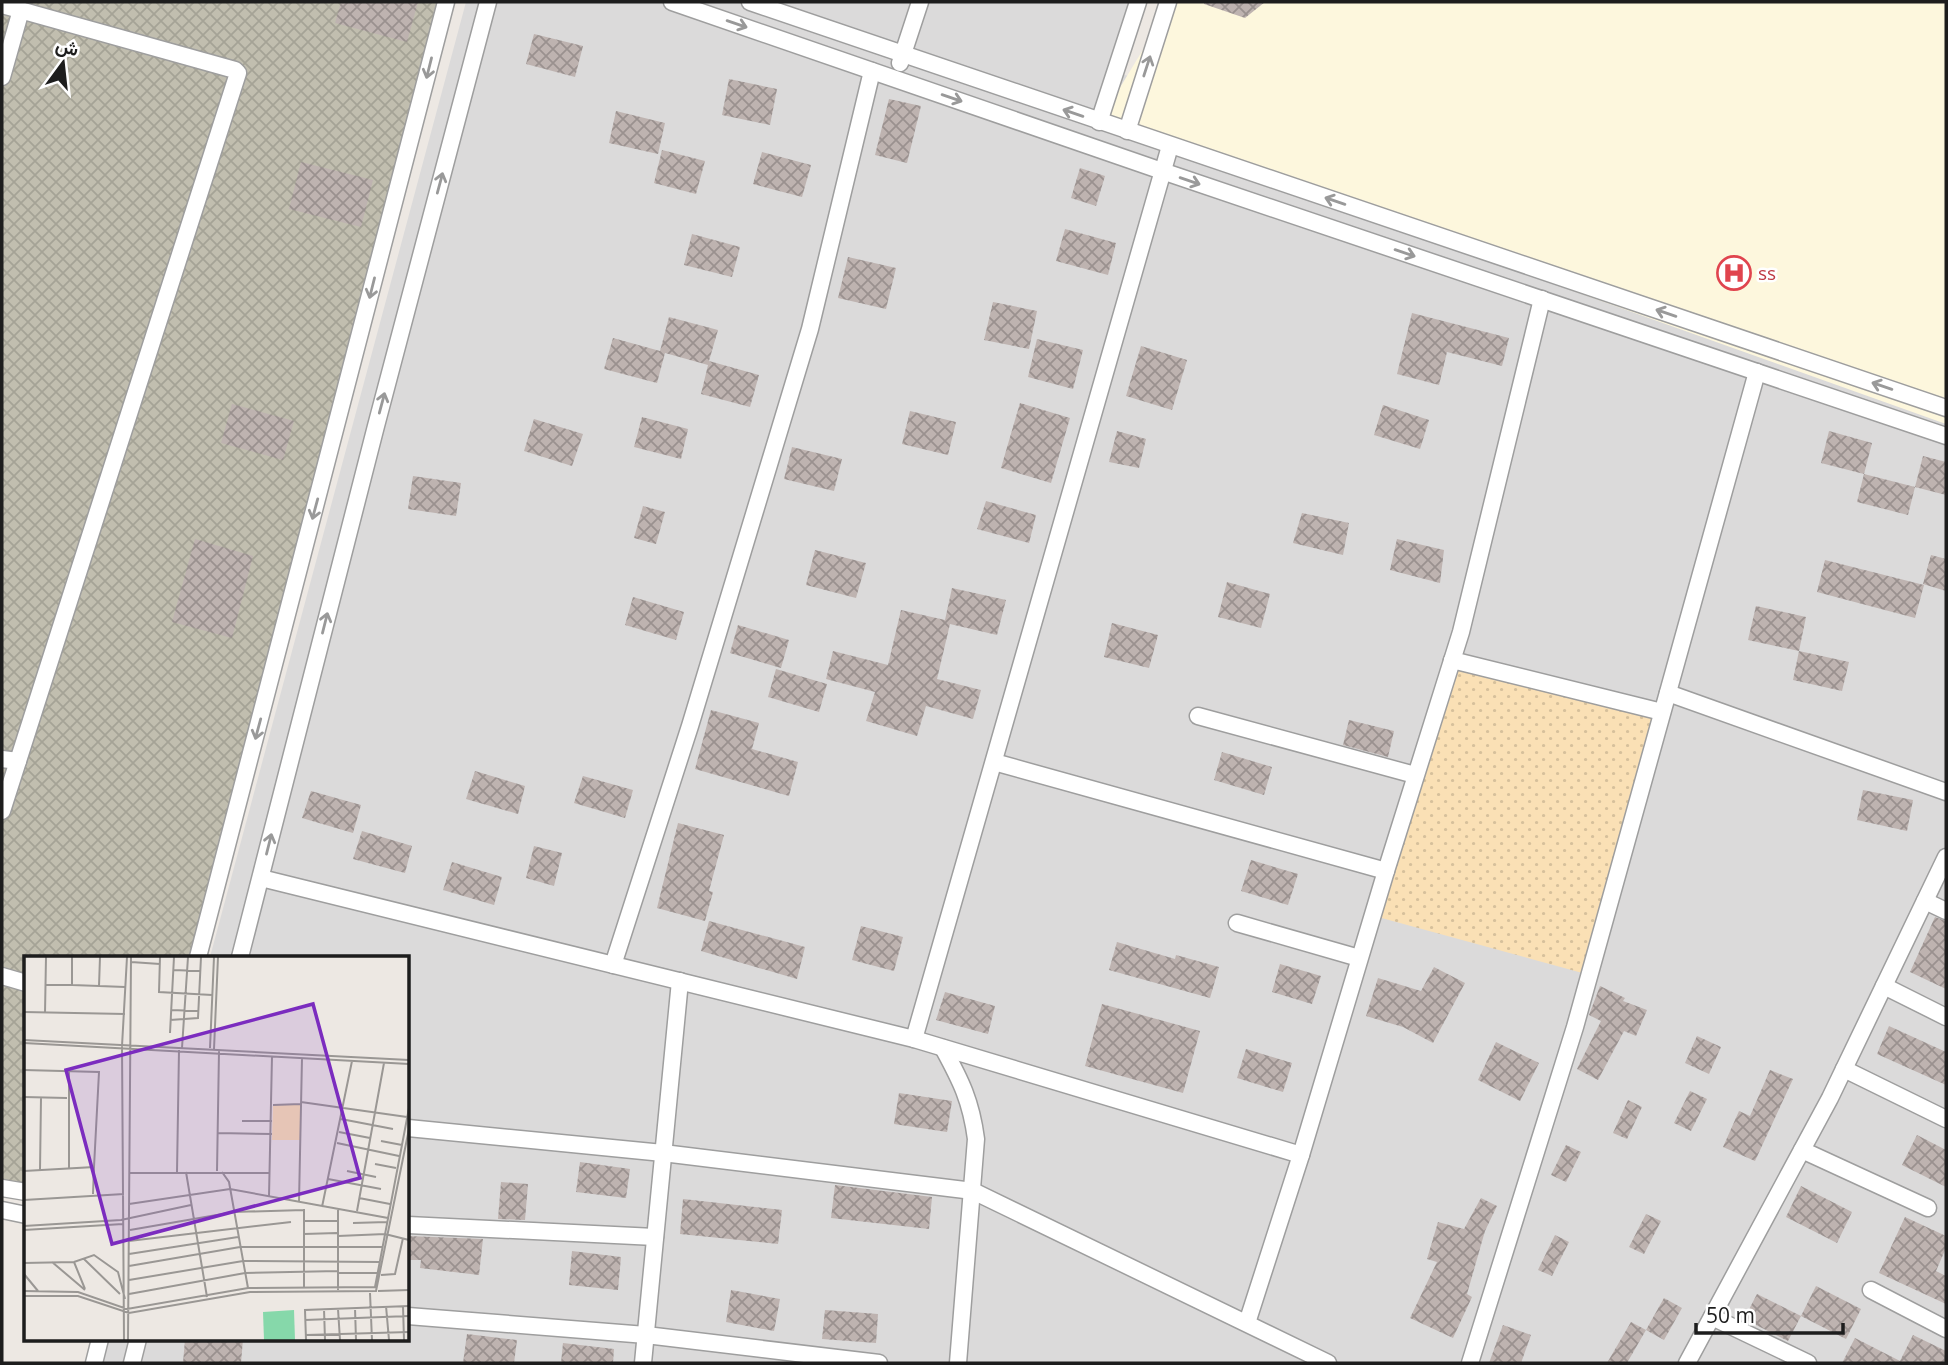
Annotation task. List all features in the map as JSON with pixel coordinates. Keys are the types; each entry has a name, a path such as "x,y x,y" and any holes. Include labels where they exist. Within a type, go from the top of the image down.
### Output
{"street":[{"path":"198,956 446,2"},
{"path":"240,956 488,2"},
{"path":"672,2 1162,172 1946,436"},
{"path":"750,2 1946,408"},
{"path":"895,79 920,2"},
{"path":"1099,122 1138,2"},
{"path":"1127,131 1168,2"},
{"path":"2,5 234,69 238,73 10,760 2,811"},
{"path":"2,77 21,10"},
{"path":"613,965 690,726 810,329 872,71"},
{"path":"914,1039 1170,146"},
{"path":"1247,1323 1452,660 1476,574 1542,299"},
{"path":"1470,1363 1575,1027 1757,372"},
{"path":"1452,660 1662,712"},
{"path":"1668,693 1946,792"},
{"path":"1198,716 1415,775"},
{"path":"994,762 1386,871"},
{"path":"1687,1363 1844,1069 1946,857"},
{"path":"261,878 914,1039 1301,1155"},
{"path":"1925,901 1946,911"},
{"path":"1237,923 1359,958"},
{"path":"2,976 24,982"},
{"path":"643,1363 680,981"},
{"path":"1884,986 1946,1017"},
{"path":"943,1048 971,1105 976,1139 958,1363"},
{"path":"1844,1069 1946,1119"},
{"path":"410,1128 663,1153 973,1191 1328,1363"},
{"path":"1802,1150 1928,1208"},
{"path":"2,1188 24,1192"},
{"path":"2,1210 24,1215"},
{"path":"410,1225 655,1237"},
{"path":"1871,1290 1946,1328"},
{"path":"410,1316 646,1335 878,1363"},
{"path":"1712,1317 1808,1363"},
{"path":"94,1363 100,1340"},
{"path":"132,1363 138,1340"}],"shaded area":[{"path":"2,2 445,2 197,956 24,956 24,1189 2,1184"},
{"path":"466,2 1133,2 1111,71 1252,112 1946,369 1946,1363 102,1363 108,1340 410,1340 410,956 210,956"},
{"name":"ss","path":"1172,2 1946,2 1946,424 1099,122"}],"sand":[{"path":"1452,660 1662,712 1586,974 1378,917"}],"building":[{"path":"341,2 418,2 407,42 335,23"},
{"path":"1204,2 1265,2 1245,18"},
{"path":"534,34 583,46 575,77 526,64"},
{"path":"729,79 777,89 770,125 722,115"},
{"path":"889,99 921,106 907,163 875,155"},
{"path":"616,111 665,123 658,154 609,143"},
{"path":"662,150 705,161 696,194 654,183"},
{"path":"762,152 811,165 802,197 753,184"},
{"path":"301,162 373,180 361,227 289,209"},
{"path":"1080,168 1105,176 1096,206 1071,198"},
{"path":"1065,229 1116,243 1108,275 1056,261"},
{"path":"692,234 740,247 732,277 684,265"},
{"path":"848,257 896,268 886,309 838,298"},
{"path":"993,302 1037,311 1029,349 984,340"},
{"path":"1412,313 1509,338 1502,366 1447,352 1439,385 1397,374"},
{"path":"669,317 718,330 709,361 759,375 750,407 701,394 708,365 665,353 657,383 604,369 613,338 660,351"},
{"path":"1037,339 1083,350 1073,389 1028,377"},
{"path":"1141,346 1187,360 1172,410 1126,396"},
{"path":"1020,403 1070,418 1051,483 1001,468"},
{"path":"232,404 294,421 283,460 221,443"},
{"path":"1383,405 1429,420 1420,449 1374,435"},
{"path":"910,411 956,422 948,455 902,444"},
{"path":"642,417 688,429 681,459 634,447"},
{"path":"534,419 583,434 572,466 524,451"},
{"path":"1117,431 1146,439 1139,468 1109,462"},
{"path":"1829,431 1872,443 1864,474 1821,463"},
{"path":"792,447 842,459 834,491 784,479"},
{"path":"1923,456 1946,462 1946,495 1915,487"},
{"path":"1864,474 1915,487 1908,515 1857,502"},
{"path":"413,476 461,483 456,516 408,509"},
{"path":"986,501 1036,515 1029,543 977,529"},
{"path":"643,506 665,512 656,544 634,538"},
{"path":"1302,513 1349,523 1343,555 1293,543"},
{"path":"195,539 253,556 232,638 172,622"},
{"path":"1397,539 1444,550 1440,583 1390,570"},
{"path":"815,550 866,563 856,598 806,585"},
{"path":"1931,555 1946,559 1946,591 1923,584"},
{"path":"1825,560 1924,585 1915,618 1817,592"},
{"path":"1227,582 1270,594 1261,628 1218,617"},
{"path":"952,588 1006,600 997,635 950,624 937,679 981,690 973,719 926,706 917,736 866,721 875,692 826,679 833,651 888,665 901,610 945,620"},
{"path":"633,597 684,612 676,640 625,625"},
{"path":"1756,606 1806,617 1799,651 1748,640"},
{"path":"1112,623 1158,635 1149,668 1104,657"},
{"path":"738,625 789,640 781,668 730,653"},
{"path":"1799,651 1849,662 1842,691 1793,680"},
{"path":"776,669 827,684 819,712 768,697"},
{"path":"711,710 759,723 752,749 798,762 789,796 695,769"},
{"path":"1349,720 1394,731 1388,757 1343,745"},
{"path":"1222,752 1272,767 1264,795 1214,780"},
{"path":"475,771 525,786 518,814 466,799"},
{"path":"583,776 633,790 625,818 574,803"},
{"path":"1863,790 1913,800 1907,831 1857,820"},
{"path":"311,791 361,805 353,833 302,818"},
{"path":"678,823 724,835 709,891 713,892 705,921 657,908"},
{"path":"362,831 412,846 405,873 353,859"},
{"path":"534,846 562,853 554,886 526,878"},
{"path":"1251,860 1298,874 1288,905 1241,891"},
{"path":"452,862 502,877 494,905 443,890"},
{"path":"1935,917 1946,921 1946,989 1910,972"},
{"path":"709,921 805,947 797,979 701,951"},
{"path":"861,926 903,937 894,971 852,960"},
{"path":"1117,942 1175,959 1176,955 1219,967 1210,998 1109,970"},
{"path":"1280,964 1321,976 1312,1004 1272,992"},
{"path":"1434,967 1465,983 1433,1043 1403,1027 1366,1016 1378,978 1421,991"},
{"path":"1600,986 1625,998 1623,1001 1647,1010 1636,1036 1624,1031 1598,1080 1577,1069 1601,1021 1589,1015"},
{"path":"945,992 995,1006 988,1034 936,1020"},
{"path":"1102,1004 1200,1031 1183,1093 1085,1066"},
{"path":"1889,1026 1946,1052 1946,1085 1877,1054"},
{"path":"1697,1036 1721,1047 1709,1074 1685,1063"},
{"path":"1496,1042 1539,1063 1520,1101 1478,1080"},
{"path":"1246,1049 1292,1063 1283,1092 1237,1078"},
{"path":"1770,1070 1793,1079 1755,1161 1723,1147 1739,1111 1750,1116"},
{"path":"1690,1091 1707,1099 1691,1131 1674,1123"},
{"path":"899,1093 952,1101 947,1132 894,1124"},
{"path":"1628,1100 1642,1107 1627,1139 1613,1133"},
{"path":"1917,1135 1946,1150 1946,1187 1902,1165"},
{"path":"1566,1145 1581,1152 1566,1182 1551,1175"},
{"path":"580,1162 630,1169 626,1198 576,1192"},
{"path":"501,1182 528,1184 525,1220 498,1219"},
{"path":"835,1185 932,1197 929,1229 831,1218"},
{"path":"1801,1186 1852,1212 1837,1243 1786,1217"},
{"path":"1481,1198 1497,1206 1485,1231 1467,1294 1472,1297 1453,1338 1410,1318 1437,1262 1427,1259 1438,1222 1464,1229"},
{"path":"683,1199 782,1210 778,1244 680,1234"},
{"path":"1646,1214 1661,1221 1644,1254 1629,1247"},
{"path":"1905,1217 1946,1236 1946,1248 1936,1271 1946,1276 1946,1304 1879,1273"},
{"path":"1555,1235 1569,1242 1552,1276 1538,1270"},
{"path":"410,1236 483,1239 479,1275 420,1268 421,1260 410,1260"},
{"path":"572,1251 621,1257 618,1290 569,1285"},
{"path":"1816,1286 1861,1309 1846,1339 1801,1316"},
{"path":"731,1290 780,1299 774,1331 726,1322"},
{"path":"1757,1294 1801,1316 1788,1341 1744,1319"},
{"path":"1664,1298 1682,1308 1664,1340 1646,1330"},
{"path":"825,1310 878,1314 876,1343 822,1339"},
{"path":"1631,1322 1646,1330 1627,1363 1607,1363"},
{"path":"1503,1325 1531,1335 1521,1363 1489,1363"},
{"path":"467,1334 517,1340 514,1363 463,1363"},
{"path":"1913,1335 1946,1351 1946,1363 1842,1363 1855,1338 1900,1361"},
{"path":"185,1340 243,1340 241,1363 183,1363"},
{"path":"563,1343 614,1349 613,1363 561,1363"}],"place":[{"name":"ss","path":"1734,273"}]}
